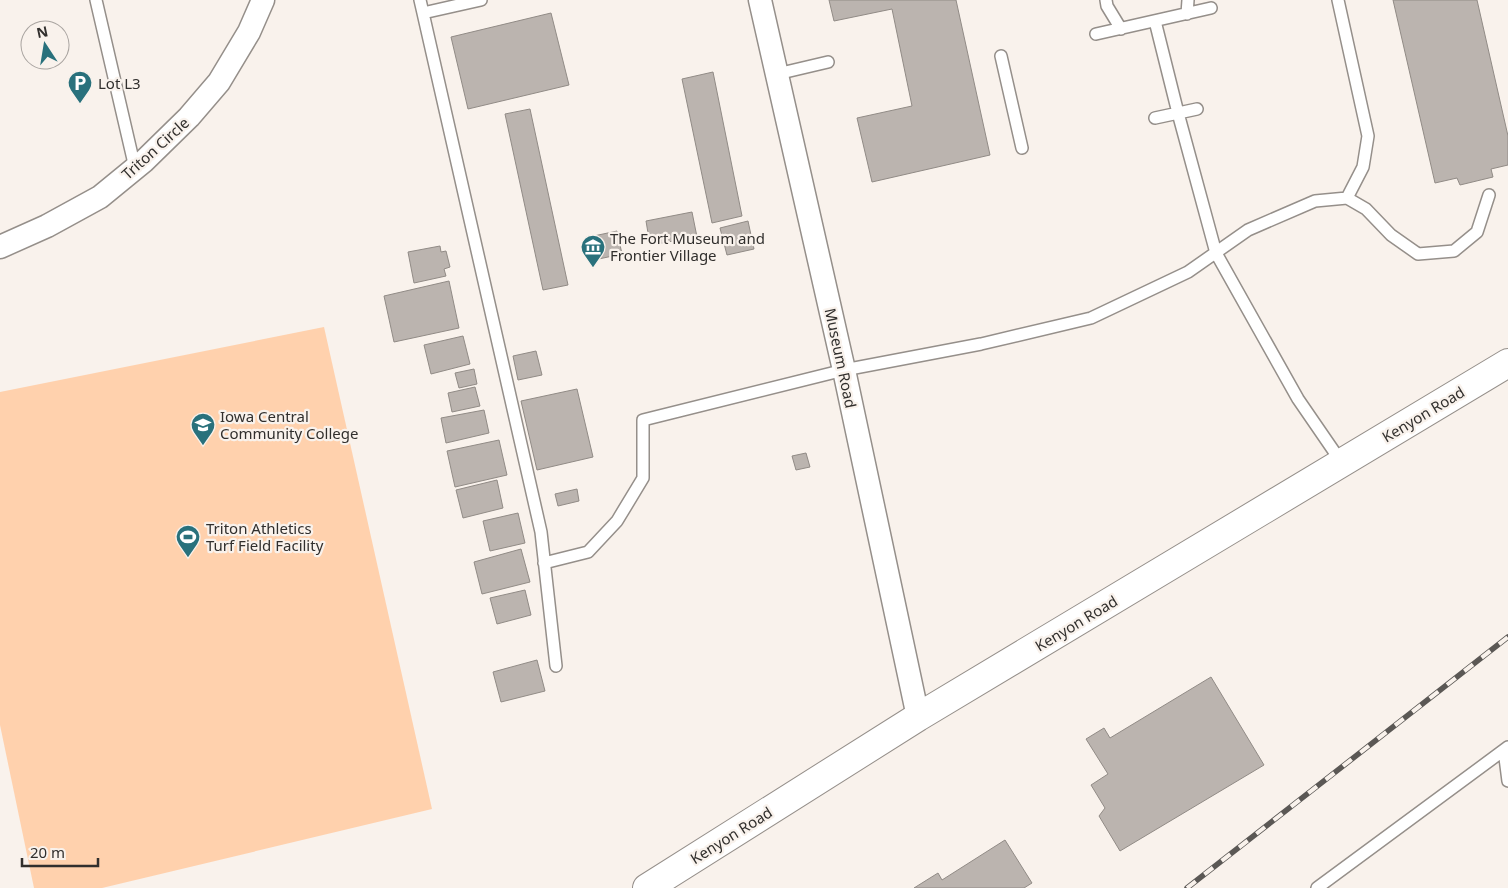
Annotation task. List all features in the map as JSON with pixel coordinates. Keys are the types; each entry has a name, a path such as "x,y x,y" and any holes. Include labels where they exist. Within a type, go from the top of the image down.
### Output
{"main road":[{"name":"Kenyon Road","path":"647,888 918,717 1508,363"}],"street":[{"name":"Triton Circle","path":"0,246 47,226 100,197 135,168 189,117 219,82 249,32 263,0"},
{"name":"Museum Road","path":"760,0 844,370 918,717"}],"lane":[{"path":"96,0 135,168"},
{"path":"420,0 541,532 556,666"},
{"path":"423,13 481,0"},
{"path":"1106,0 1107,6 1120,29"},
{"path":"1187,14 1188,0"},
{"path":"1338,0 1368,136 1363,168 1347,198"},
{"path":"1096,34 1211,8"},
{"path":"1155,21 1216,253 1298,399 1342,463"},
{"path":"1001,56 1022,148"},
{"path":"777,74 828,62"},
{"path":"1155,118 1197,109"},
{"path":"544,563 588,552 617,521 643,478 643,420 844,370 981,344 1091,318 1188,272 1248,230 1315,201 1347,198 1366,209 1391,235 1418,254 1454,251 1477,232 1489,195"},
{"path":"1506,748 1508,781"},
{"path":"1317,888 1506,748"}],"shaded area":[{"name":"Triton Athletics Turf Field Facility","path":"324,327 432,809 102,888 34,888 0,725 0,392"}],"building":[{"path":"829,0 956,0 990,155 872,182 857,118 912,106 892,9 834,21"},
{"path":"1393,0 1477,0 1508,136 1508,165 1491,169 1493,177 1460,185 1457,178 1435,183"},
{"path":"551,13 569,85 468,109 451,37"},
{"path":"713,72 742,216 712,223 682,79"},
{"path":"530,109 568,285 543,290 505,114"},
{"path":"692,212 697,237 650,245 646,221"},
{"path":"748,221 754,249 727,255 720,228"},
{"path":"617,231 622,254 594,260 589,237"},
{"path":"440,246 441,252 446,251 450,267 444,269 446,276 414,283 408,252"},
{"path":"449,281 459,328 394,342 384,296"},
{"path":"463,336 470,364 431,374 424,345"},
{"path":"536,351 542,375 518,380 513,356"},
{"path":"474,369 477,384 459,388 455,373"},
{"path":"475,387 480,406 452,412 448,393"},
{"path":"577,389 593,457 537,470 521,401"},
{"path":"484,410 489,433 446,443 441,418"},
{"path":"499,440 507,475 455,487 447,451"},
{"path":"806,453 810,467 796,470 792,456"},
{"path":"497,480 503,508 463,518 456,490"},
{"path":"577,489 579,501 558,506 555,494"},
{"path":"518,513 525,543 490,551 483,521"},
{"path":"521,549 530,582 482,594 474,562"},
{"path":"525,590 531,615 497,624 490,598"},
{"path":"537,660 545,691 501,702 493,672"},
{"path":"1211,677 1264,765 1120,851 1099,816 1105,808 1091,785 1108,774 1086,739 1104,728 1110,738"},
{"path":"1005,840 1032,883 1024,888 914,888 938,873 942,880"}],"railway":[{"path":"1187,888 1508,637"}],"place":[{"name":"Lot L3","path":"80,104"},
{"name":"The Fort Museum and Frontier Village","path":"593,268"},
{"name":"Iowa Central Community College","path":"203,446"},
{"name":"Triton Athletics Turf Field Facility","path":"188,558"}]}
